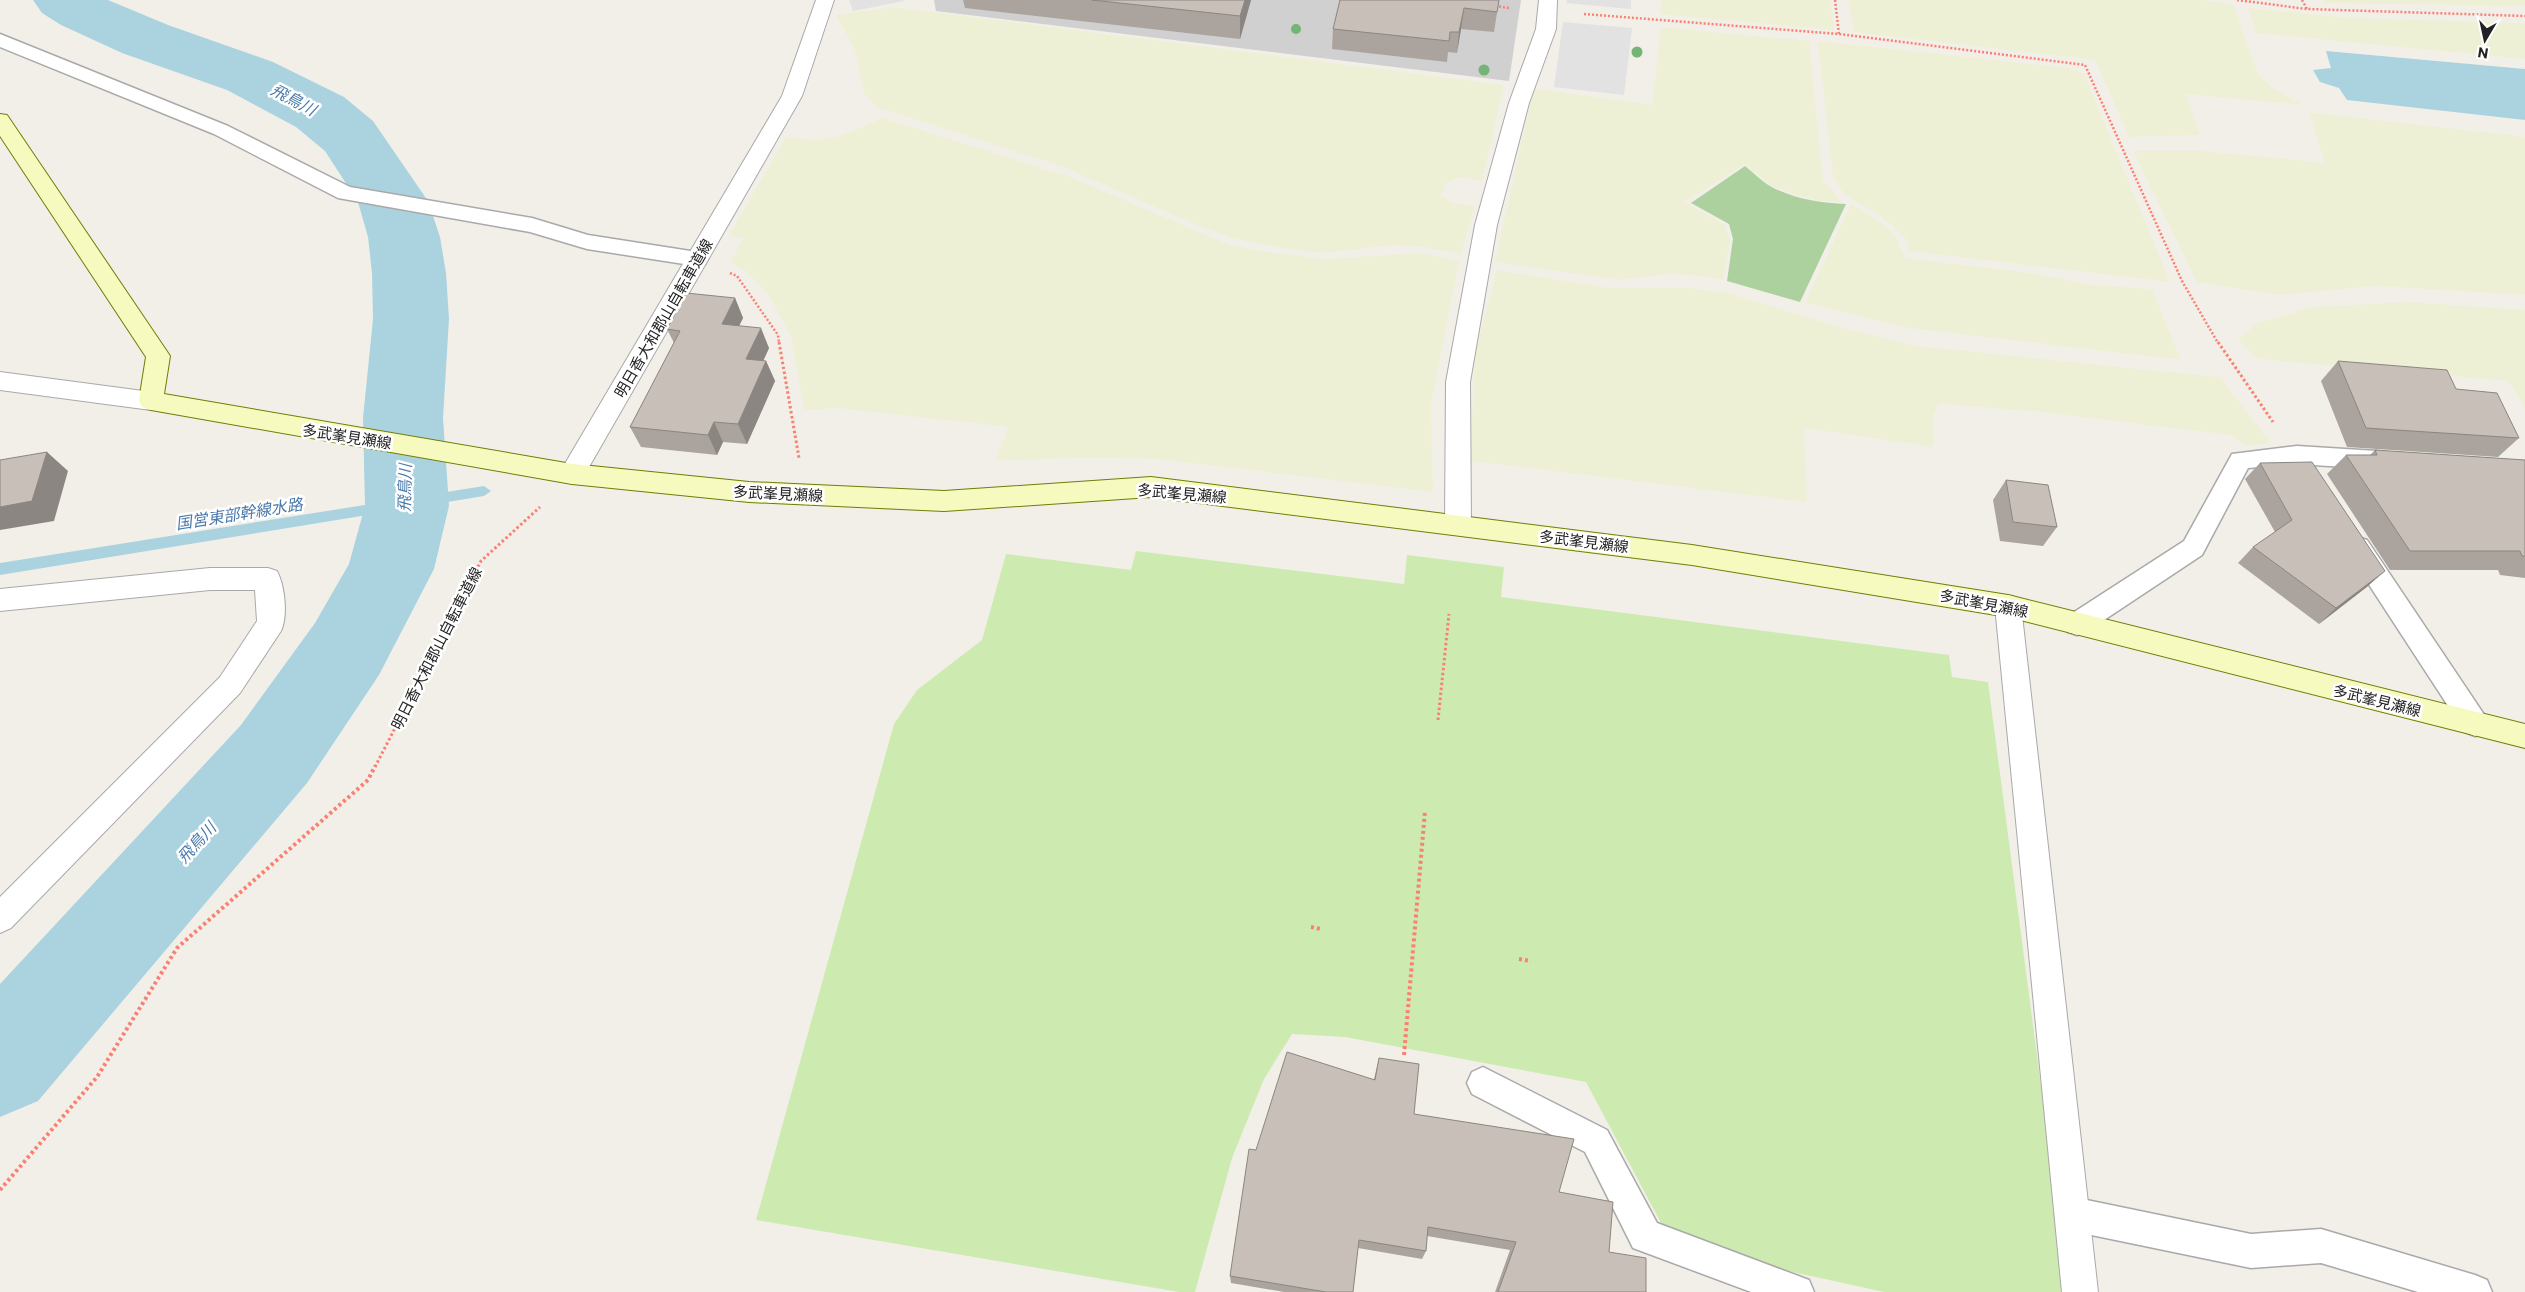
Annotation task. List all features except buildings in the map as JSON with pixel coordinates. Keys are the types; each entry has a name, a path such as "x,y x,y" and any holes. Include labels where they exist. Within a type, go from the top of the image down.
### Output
{"main road":[{"path":"0,120 158,356 151,401"},
{"name":"多武峯見瀬線","path":"151,401 572,474 749,492 944,501 1151,487 1692,555 2008,606 2525,736"}],"street":[{"name":"明日香大和郡山自転車道線","path":"572,474 792,96 825,0"},
{"path":"1458,525 1458,382 1486,225 1519,103 1546,29 1548,6"},
{"path":"0,381 151,401"},
{"path":"0,600 210,579 268,580 271,624 230,685 6,904"},
{"path":"2008,606 2080,1292"}],"lane":[{"path":"0,40 221,130 345,193 438,207 532,225 587,242 697,259"},
{"path":"2077,624 2193,548 2240,460 2297,455 2396,462"},
{"path":"2297,455 2313,480"},
{"path":"2345,528 2475,724"},
{"path":"1483,1083 1596,1141 1645,1236 1797,1292"},
{"path":"2072,1214 2251,1251 2320,1246 2476,1292"}],"path":[{"path":"1835,0 1839,34"},
{"path":"2237,0 2308,9 2525,16"},
{"path":"2302,0 2308,9"},
{"path":"1490,5 1509,8"},
{"path":"1548,6 1658,20 1839,34 2085,65 2182,281 2227,358 2297,455"},
{"path":"697,259 737,276 778,335 806,495"},
{"name":"明日香大和郡山自転車道線","path":"0,1190 97,1077 177,948 368,780 481,561 572,474"},
{"path":"1438,720 1449,614"},
{"path":"1404,1054 1425,811"},
{"path":"1311,927 1322,929"},
{"path":"1519,959 1530,961"}],"shaded area":[{"path":"849,0 903,0 904,1 853,11"},
{"path":"934,0 1521,0 1509,81 936,11"},
{"path":"1567,0 1631,0 1631,9 1566,3"},
{"path":"1563,22 1632,28 1624,95 1554,87"}],"green space":[{"path":"1661,0 1830,0 1834,30 1660,14"},
{"path":"1848,0 2202,0 2233,4 2257,72 2271,87 2303,105 2186,94 2200,135 2129,137 2095,60 1854,32"},
{"path":"2322,0 2525,0 2525,6 2324,3"},
{"path":"894,7 1504,85 1482,181 1460,177 1445,183 1441,196 1452,203 1474,206 1461,254 1423,247 1393,245 1322,253 1287,249 1233,238 1192,223 1064,167 876,107 864,93 855,50 836,15"},
{"path":"2248,8 2351,18 2525,23 2525,59 2256,33"},
{"path":"1661,27 1809,41 1823,180 1842,202 1822,201 1797,195 1770,185 1745,164 1684,202 1724,224 1730,240 1723,280 1702,276 1669,274 1618,280 1495,262 1534,88 1652,105"},
{"path":"1818,41 2070,68 2084,74 2170,282 1910,251 1905,237 1881,216 1845,195 1833,178"},
{"path":"2309,112 2525,137 2525,295 2376,286 2278,295 2197,282 2133,151 2203,151 2325,163"},
{"path":"883,118 1070,177 1230,245 1325,259 1423,254 1459,261 1431,404 1433,492 1158,459 1096,457 996,461 1008,427 837,408 804,410 791,336 768,294 743,269 731,263 743,238 729,236 786,137 817,140 840,136"},
{"path":"1745,166 1767,184 1788,194 1826,203 1846,204 1800,302 1727,281 1733,239 1729,224 1691,203"},
{"path":"1851,204 1879,221 1895,235 1905,258 2030,273 2093,285 2152,289 2181,360 1909,328 1805,303"},
{"path":"1497,270 1609,288 1689,288 1728,293 1846,329 1915,346 2220,377 2271,443 2246,446 2230,435 2033,411 1939,404 1933,413 1933,447 1804,428 1807,502 1470,461 1475,354"},
{"path":"2407,302 2525,310 2525,408 2509,381 2258,359 2238,339 2258,323 2312,307"},
{"path":"1136,551 1404,584 1407,555 1504,567 1501,597 1949,655 1952,677 1988,682 2068,1292 1884,1292 1779,1269 1685,1237 1661,1223 1586,1082 1345,1037 1292,1034 1264,1079 1232,1158 1195,1292 1179,1292 756,1220 894,724 917,690 982,640 1006,554 1131,570"}],"water":[{"path":"2326,51 2525,69 2525,120 2347,100 2339,88 2320,82 2313,70 2331,68"}],"waterway":[{"name":"国営東部幹線水路","path":"0,1063 274,754 347,649 391,569 407,506 403,418 411,319 409,273 404,237 393,201 349,136 320,112 250,76 145,39 83,12 64,0"},
{"name":"国営東部幹線水路","path":"0,569 484,491"}],"water label":[{"name":"飛鳥川","path":"294,99"},
{"name":"飛鳥川","path":"404,488"},
{"name":"飛鳥川","path":"196,842"}]}
